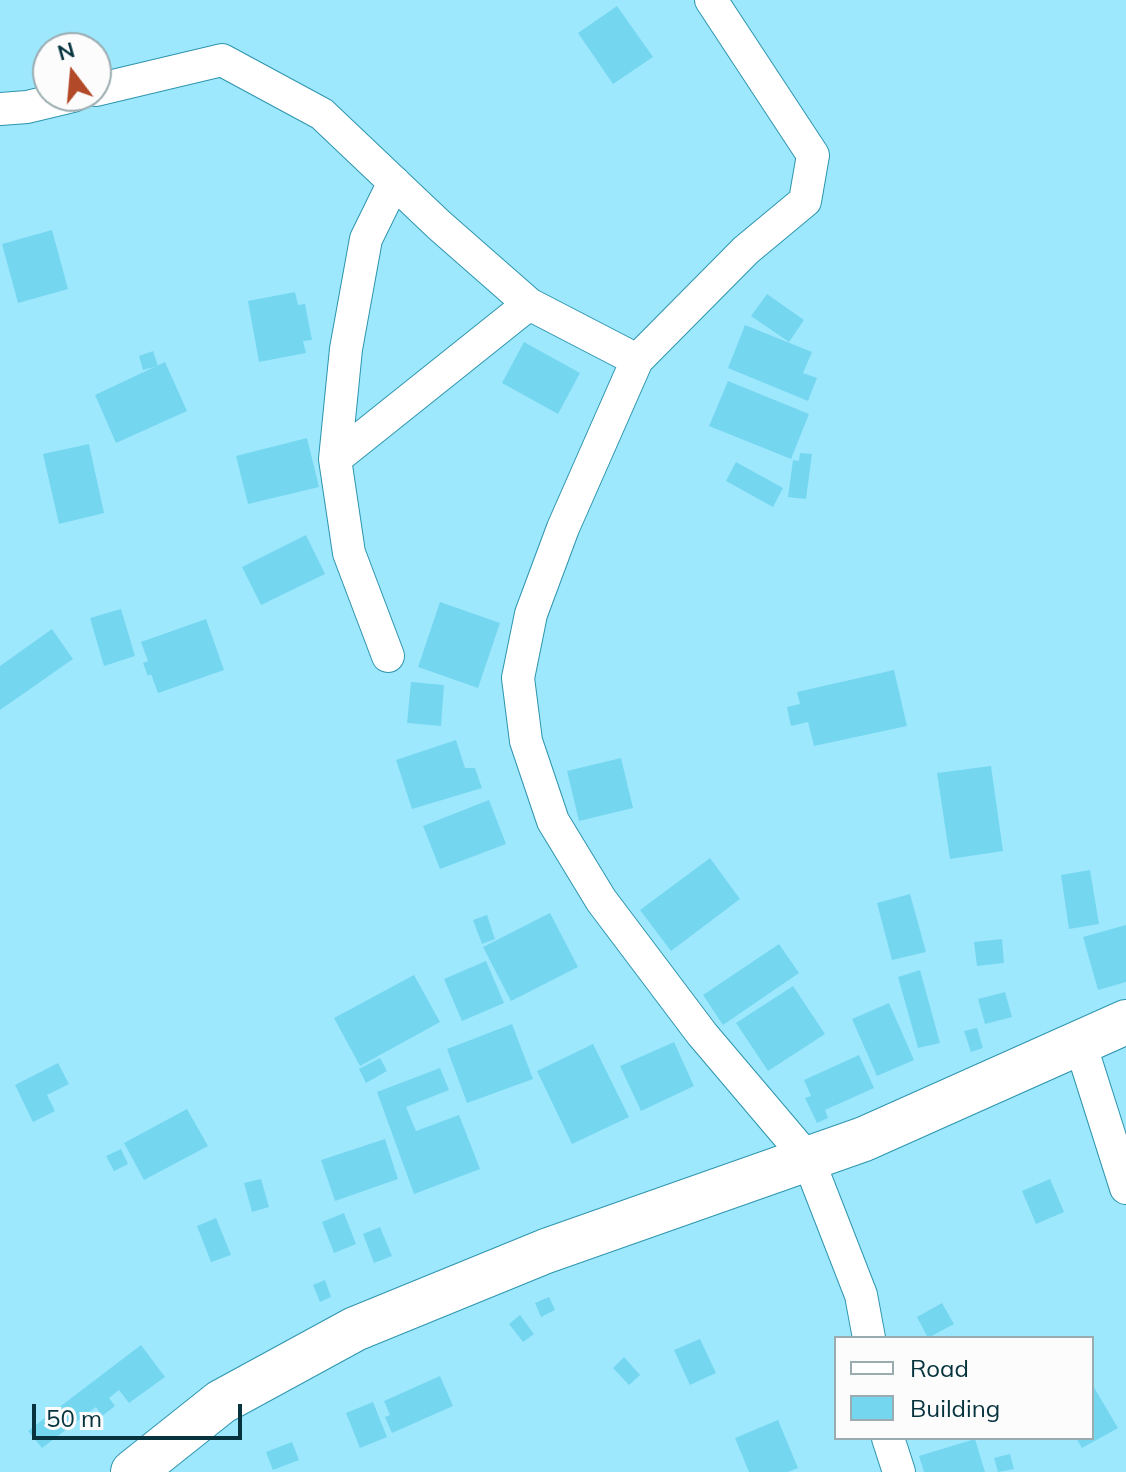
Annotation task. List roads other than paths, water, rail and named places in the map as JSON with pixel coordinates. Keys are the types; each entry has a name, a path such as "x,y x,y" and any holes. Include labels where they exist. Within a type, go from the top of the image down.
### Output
{"main road":[{"path":"133,1472 221,1402 355,1329 546,1251 864,1139 1126,1022"}],"street":[{"path":"711,0 813,155 805,201 746,250 637,360 563,528 531,614 518,678 526,741 553,821 601,900 702,1034 808,1159 861,1295 869,1336"},
{"path":"112,86 222,60 322,114 529,304 637,360"},
{"path":"0,109 32,106"},
{"path":"388,656 349,553 335,459 346,349 366,239 394,182"},
{"path":"335,459 529,304"},
{"path":"1080,1043 1126,1188"},
{"path":"889,1440 899,1472"}]}
